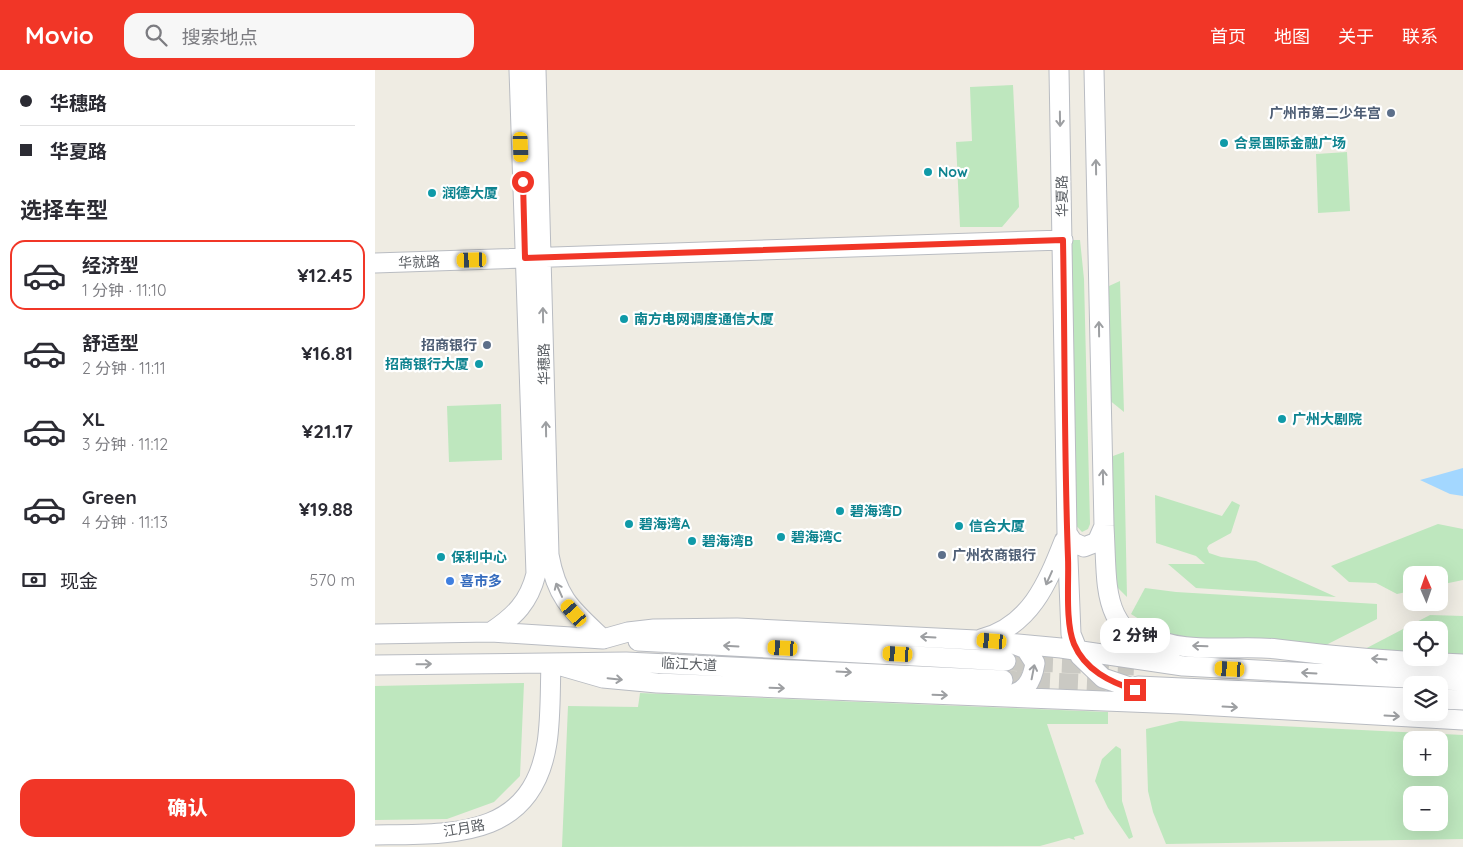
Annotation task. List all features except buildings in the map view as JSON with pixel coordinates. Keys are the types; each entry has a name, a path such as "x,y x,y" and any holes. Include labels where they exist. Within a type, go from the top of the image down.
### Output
{"main road":[{"name":"华穗路","path":"519,70 533,258 549,555 552,572 565,603 603,639"},
{"name":"华穗路","path":"491,632 508,621 524,604 532,592 536,574 533,258 536,70"},
{"name":"华夏路","path":"1059,70 1067,532 1071,634 1077,650 1103,678 1149,694"},
{"path":"1094,70 1104,526 1108,582 1113,611 1125,631 1159,655 1183,666"},
{"name":"华就路","path":"375,263 1063,240"},
{"path":"1067,532 1073,542 1084,547 1097,542 1104,526"},
{"path":"603,639 629,632 654,629 737,628 976,640 995,635 1032,607 1048,582 1067,532"},
{"path":"1108,582 1112,598 1123,615 1140,631 1158,641 1169,644 1277,649 1316,655 1463,664"},
{"path":"375,634 491,632"},
{"name":"临江大道","path":"491,632 603,639 1007,652"},
{"path":"976,640 1007,652 1077,650 1183,666 1463,681"},
{"path":"1002,689 1017,694 1024,689 1031,683 1035,664 1031,655 1020,646 1007,652"},
{"path":"375,665 551,663 603,678 657,683 1002,689 1116,702 1181,696 1403,698"},
{"name":"江月路","path":"375,835 409,835 475,828 494,822 511,812 530,790 543,763 547,741 551,663"},
{"path":"1103,678 1181,696"},
{"path":"1116,702 1149,694 1463,720"},
{"path":"1448,699 1463,700"}],"green space":[{"path":"1013,85 1019,207 1002,227 960,227 956,142 972,141 970,87"},
{"path":"1347,152 1350,211 1318,213 1316,154"},
{"path":"1072,240 1080,240 1084,279 1090,524 1088,529 1082,532 1072,521"},
{"path":"1120,281 1124,412 1108,399 1109,286"},
{"path":"501,404 502,460 449,462 447,406"},
{"path":"1124,452 1127,597 1117,587 1110,501 1113,456"},
{"path":"1155,495 1222,516 1232,501 1240,505 1231,533 1209,545 1207,548 1209,553 1221,557 1256,561 1336,597 1196,588 1168,564 1205,564 1196,556 1156,543"},
{"path":"1438,524 1463,529 1463,580 1448,583 1448,566 1403,566 1403,593 1397,594 1376,583 1349,582 1331,566"},
{"path":"1145,588 1176,592 1377,604 1377,619 1326,645 1166,636 1131,614"},
{"path":"1430,615 1463,616 1463,654 1448,654 1448,621 1418,621"},
{"path":"1403,629 1403,653 1361,651"},
{"path":"524,683 520,776 494,802 447,819 375,820 375,686"},
{"path":"640,693 1108,712 1108,724 1047,724 1084,834 1074,837 1075,840 1069,838 1040,846 562,847 568,706 638,707"},
{"path":"1180,721 1403,732 1403,776 1448,776 1448,734 1463,735 1463,839 1166,844 1153,812 1148,791 1146,729"},
{"path":"1116,746 1121,749 1122,801 1133,837 1129,839 1108,808 1095,781 1102,759"}],"water":[{"path":"1463,468 1463,496 1450,494 1420,480"}],"tunnel":[{"path":"1006,661 1134,666"},
{"path":"1003,680 1120,685"}],"place":[{"name":"广州市第二少年宫","path":"1391,113"},
{"name":"合景国际金融广场","path":"1224,143"},
{"name":"Now","path":"928,172"},
{"name":"润德大厦","path":"432,193"},
{"name":"南方电网调度通信大厦","path":"624,319"},
{"name":"招商银行","path":"487,345"},
{"name":"招商银行大厦","path":"479,364"},
{"name":"广州大剧院","path":"1282,419"},
{"name":"碧海湾D","path":"840,511"},
{"name":"碧海湾A","path":"629,524"},
{"name":"信合大厦","path":"959,526"},
{"name":"碧海湾C","path":"781,537"},
{"name":"碧海湾B","path":"692,541"},
{"name":"广州农商银行","path":"942,555"},
{"name":"保利中心","path":"441,557"},
{"name":"喜市多","path":"450,581"}],"route":[{"path":"523,182 525,258 1063,240 1067,532 1071,634 1080,656 1096,672 1103,678 1135,690"}]}
